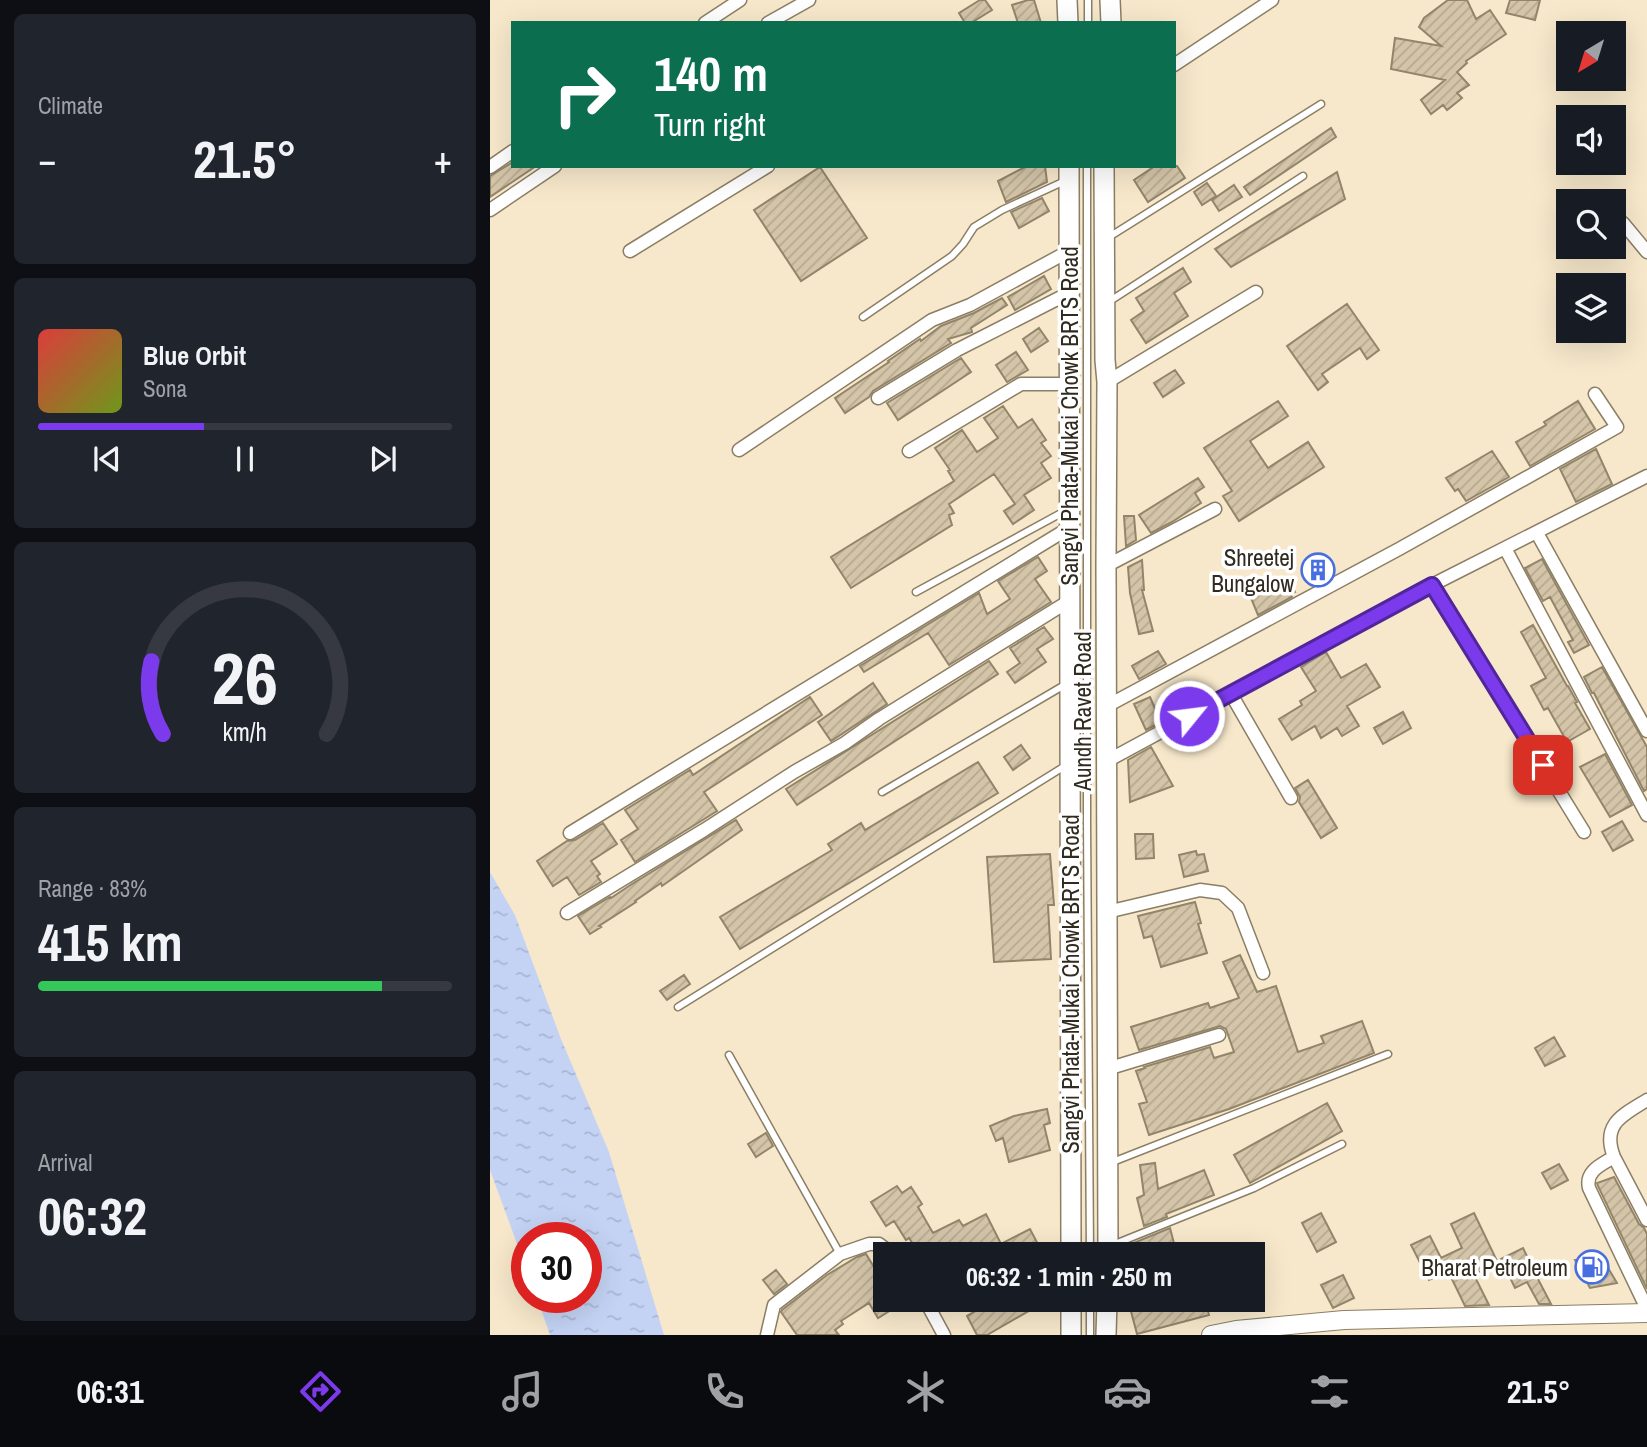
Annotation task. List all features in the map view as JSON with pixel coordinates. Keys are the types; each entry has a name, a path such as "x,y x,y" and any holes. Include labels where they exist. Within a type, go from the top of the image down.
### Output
{"main road":[{"path":"1067,0 1068,21"},
{"path":"1110,0 1111,21"},
{"name":"Aundh Ravet Road","path":"1104,168 1109,1242"},
{"name":"Aundh Ravet Road","path":"1069,173 1071,1242"},
{"path":"1071,1312 1071,1335"},
{"path":"1106,1335 1107,1312"}],"street":[{"path":"708,21 740,0"},
{"path":"772,21 809,0"},
{"path":"1176,64 1272,0"},
{"path":"490,167 511,152"},
{"path":"490,209 552,168"},
{"path":"630,251 765,168"},
{"path":"1626,227 1647,252"},
{"path":"739,450 932,320 970,305 1069,251"},
{"path":"1107,382 1256,292"},
{"path":"878,398 957,350 1069,293"},
{"path":"909,451 1021,384 1069,384"},
{"path":"1107,706 1387,556 1617,427 1595,394"},
{"path":"1107,761 1432,585 1647,476"},
{"path":"1106,566 1215,509"},
{"path":"570,834 1069,518"},
{"path":"1537,533 1647,731"},
{"path":"1505,548 1647,815"},
{"path":"1432,585 1584,832"},
{"path":"567,913 845,743 1069,601"},
{"path":"1231,694 1291,797"},
{"path":"1107,912 1200,890 1222,893 1238,908 1263,973"},
{"path":"1107,1069 1219,1035"},
{"path":"1647,1100 1622,1116 1612,1128 1610,1136 1614,1157 1647,1220"},
{"path":"1211,1335 1344,1320 1647,1311 1587,1181 1589,1174 1614,1157"},
{"path":"767,1335 774,1305 840,1254 873,1244"},
{"path":"932,1312 944,1335"}],"lane":[{"path":"1088,0 1088,21"},
{"path":"1105,240 1321,104"},
{"name":"Sangvi Phata-Mukai Chowk BRTS Road","path":"1087,168 1090,1242"},
{"path":"863,317 951,256 974,227 1069,173"},
{"path":"1105,303 1303,176"},
{"path":"916,592 1069,518"},
{"path":"882,792 1070,682"},
{"path":"678,1007 1070,764"},
{"path":"1107,1164 1388,1054"},
{"path":"729,1055 840,1254"},
{"path":"1128,1242 1254,1188 1342,1144"},
{"path":"1090,1312 1090,1335"}],"water":[{"path":"490,872 515,915 561,1039 609,1152 664,1335 550,1335 542,1313 602,1313 602,1222 511,1222 511,1227 490,1170"}],"building":[{"path":"980,0 985,0 992,10 974,21 964,21 959,13"},
{"path":"1034,0 1040,21 1017,21 1012,5"},
{"path":"1448,0 1467,0 1476,19 1490,10 1506,34 1466,61 1457,72 1469,85 1457,93 1462,98 1447,110 1443,105 1431,114 1421,100 1445,80 1391,69 1395,38 1441,46 1419,27 1424,18"},
{"path":"1510,0 1540,0 1535,20 1506,13"},
{"path":"1331,128 1336,137 1250,195 1244,187"},
{"path":"511,163 511,168 533,168 490,197 490,176"},
{"path":"1176,166 1185,178 1148,202 1134,180 1152,168"},
{"path":"821,168 867,238 801,281 754,210"},
{"path":"1023,168 1045,168 1047,182 1006,202 998,181"},
{"path":"1337,172 1345,199 1231,267 1215,249"},
{"path":"1207,183 1216,196 1202,205 1194,192"},
{"path":"1234,185 1242,197 1219,211 1212,200"},
{"path":"1042,198 1049,211 1019,228 1011,212"},
{"path":"1183,268 1191,282 1174,293 1188,316 1146,343 1131,320 1144,311 1136,298"},
{"path":"1044,276 1051,289 1015,310 1008,297"},
{"path":"1002,298 1007,305 971,328 972,332 948,339 951,343 873,391 869,397 845,413 835,398 941,326"},
{"path":"1347,304 1379,350 1367,359 1360,348 1322,374 1328,382 1318,390 1287,346"},
{"path":"1039,328 1048,341 1031,352 1023,339"},
{"path":"1016,352 1028,370 1007,382 996,365"},
{"path":"961,358 971,372 898,420 887,403"},
{"path":"1175,370 1184,383 1163,397 1154,383"},
{"path":"1278,401 1288,416 1250,441 1268,468 1308,442 1324,467 1239,521 1223,496 1232,491 1204,448"},
{"path":"1578,401 1595,429 1530,466 1516,442 1546,425 1544,422"},
{"path":"1003,406 1018,428 1032,419 1046,440 1041,443 1051,456 1041,463 1051,478 1024,495 1034,510 1013,524 1004,511 1015,504 994,474 949,504 954,513 949,515 952,525 851,588 831,557 954,481 935,448 962,430 977,452 998,438 984,418"},
{"path":"1596,449 1612,484 1576,502 1560,469"},
{"path":"1492,451 1509,477 1466,501 1446,478"},
{"path":"1198,478 1204,487 1195,493 1201,503 1151,533 1139,515"},
{"path":"1124,516 1134,516 1136,540 1126,546"},
{"path":"1038,557 1047,571 1035,579 1051,602 949,665 928,633 864,672 860,666 979,593 987,614 1010,599 998,581"},
{"path":"1542,559 1589,645 1574,653 1568,642 1573,640 1550,597 1543,601 1525,568"},
{"path":"1142,560 1142,590 1153,631 1139,634 1130,593 1128,567"},
{"path":"1289,581 1295,592 1290,594 1292,597 1258,615 1251,598"},
{"path":"1533,625 1590,729 1567,742 1548,708 1544,710 1531,686 1546,678 1521,632"},
{"path":"1044,627 1053,639 1037,649 1046,662 1015,683 1007,672 1020,663 1010,648"},
{"path":"1158,651 1166,664 1139,679 1132,666"},
{"path":"1326,652 1341,678 1366,664 1380,687 1347,706 1359,726 1342,736 1337,728 1321,738 1315,726 1292,740 1279,719 1302,705 1300,701 1316,691 1301,667"},
{"path":"989,661 998,674 797,805 786,789"},
{"path":"1602,667 1647,747 1647,789 1644,791 1584,677"},
{"path":"873,683 887,704 831,741 818,722"},
{"path":"810,697 822,715 704,792 717,811 635,862 621,840 638,829 625,810 690,770 693,775"},
{"path":"1150,697 1161,722 1146,730 1134,704"},
{"path":"1403,712 1411,728 1383,744 1374,728"},
{"path":"1021,745 1030,758 1013,770 1004,757"},
{"path":"1151,747 1173,786 1130,802 1128,760"},
{"path":"1605,754 1632,805 1610,817 1580,767"},
{"path":"978,762 998,793 740,949 720,917 832,850 828,844 861,823 865,830"},
{"path":"1308,780 1337,828 1321,838 1299,802 1300,797 1295,788"},
{"path":"736,820 742,830 590,934 578,916"},
{"path":"1622,821 1633,840 1613,851 1602,832"},
{"path":"603,823 617,844 591,861 600,874 597,876 601,882 579,895 567,877 553,886 537,861 567,841 575,840"},
{"path":"1135,834 1153,834 1154,858 1136,859"},
{"path":"1196,851 1197,855 1204,854 1208,871 1184,877 1179,855"},
{"path":"1050,854 1054,905 1048,905 1051,959 994,962 987,857"},
{"path":"1195,902 1201,923 1198,924 1207,953 1161,967 1152,936 1144,938 1138,916"},
{"path":"1240,955 1257,992 1276,986 1298,1052 1324,1043 1321,1036 1362,1021 1374,1053 1229,1109 1149,1135 1139,1104 1147,1102 1136,1071 1210,1047 1214,1058 1234,1052 1226,1029 1220,1026 1139,1050 1131,1027 1208,1003 1210,1008 1239,998 1223,962"},
{"path":"684,975 690,984 667,1000 660,991"},
{"path":"1554,1037 1565,1056 1545,1066 1535,1048"},
{"path":"1327,1103 1342,1131 1250,1183 1234,1155"},
{"path":"1047,1109 1050,1123 1044,1125 1050,1150 1009,1162 1003,1138 996,1141 990,1126 1014,1116"},
{"path":"766,1133 773,1146 756,1157 748,1144"},
{"path":"1155,1163 1158,1189 1204,1170 1214,1195 1144,1226 1137,1198 1144,1195 1140,1165"},
{"path":"1559,1164 1568,1180 1551,1189 1542,1173"},
{"path":"1614,1177 1647,1234 1647,1289 1597,1183"},
{"path":"897,1186 902,1193 911,1187 922,1204 918,1207 933,1233 959,1220 963,1226 986,1214 1000,1242 912,1242 909,1238 906,1240 894,1221 886,1226 871,1202"},
{"path":"1321,1213 1336,1242 1317,1252 1302,1223"},
{"path":"1474,1213 1498,1263 1474,1275 1489,1305 1465,1306 1448,1271 1429,1280 1411,1245 1430,1236 1441,1258 1462,1248 1451,1224"},
{"path":"1170,1228 1174,1242 1136,1242"},
{"path":"1030,1229 1037,1242 1005,1242"},
{"path":"1523,1248 1551,1304 1539,1304 1527,1282 1515,1288 1501,1259"},
{"path":"866,1254 873,1266 873,1310 869,1303 841,1321 843,1324 835,1330 839,1335 797,1335 782,1310 827,1275"},
{"path":"1601,1256 1617,1283 1590,1288 1575,1260"},
{"path":"776,1270 787,1284 774,1294 763,1280"},
{"path":"1343,1275 1354,1298 1333,1308 1321,1285"},
{"path":"874,1312 888,1312 878,1318"},
{"path":"974,1312 1027,1312 987,1335 977,1335 967,1316"},
{"path":"1131,1312 1208,1312 1209,1315 1137,1334"}],"place":[{"name":"Shreetej Bungalow","path":"1318,570"},
{"name":"Bharat Petroleum","path":"1592,1267"}],"route":[{"path":"1189,716 1432,585 1543,765"}]}
